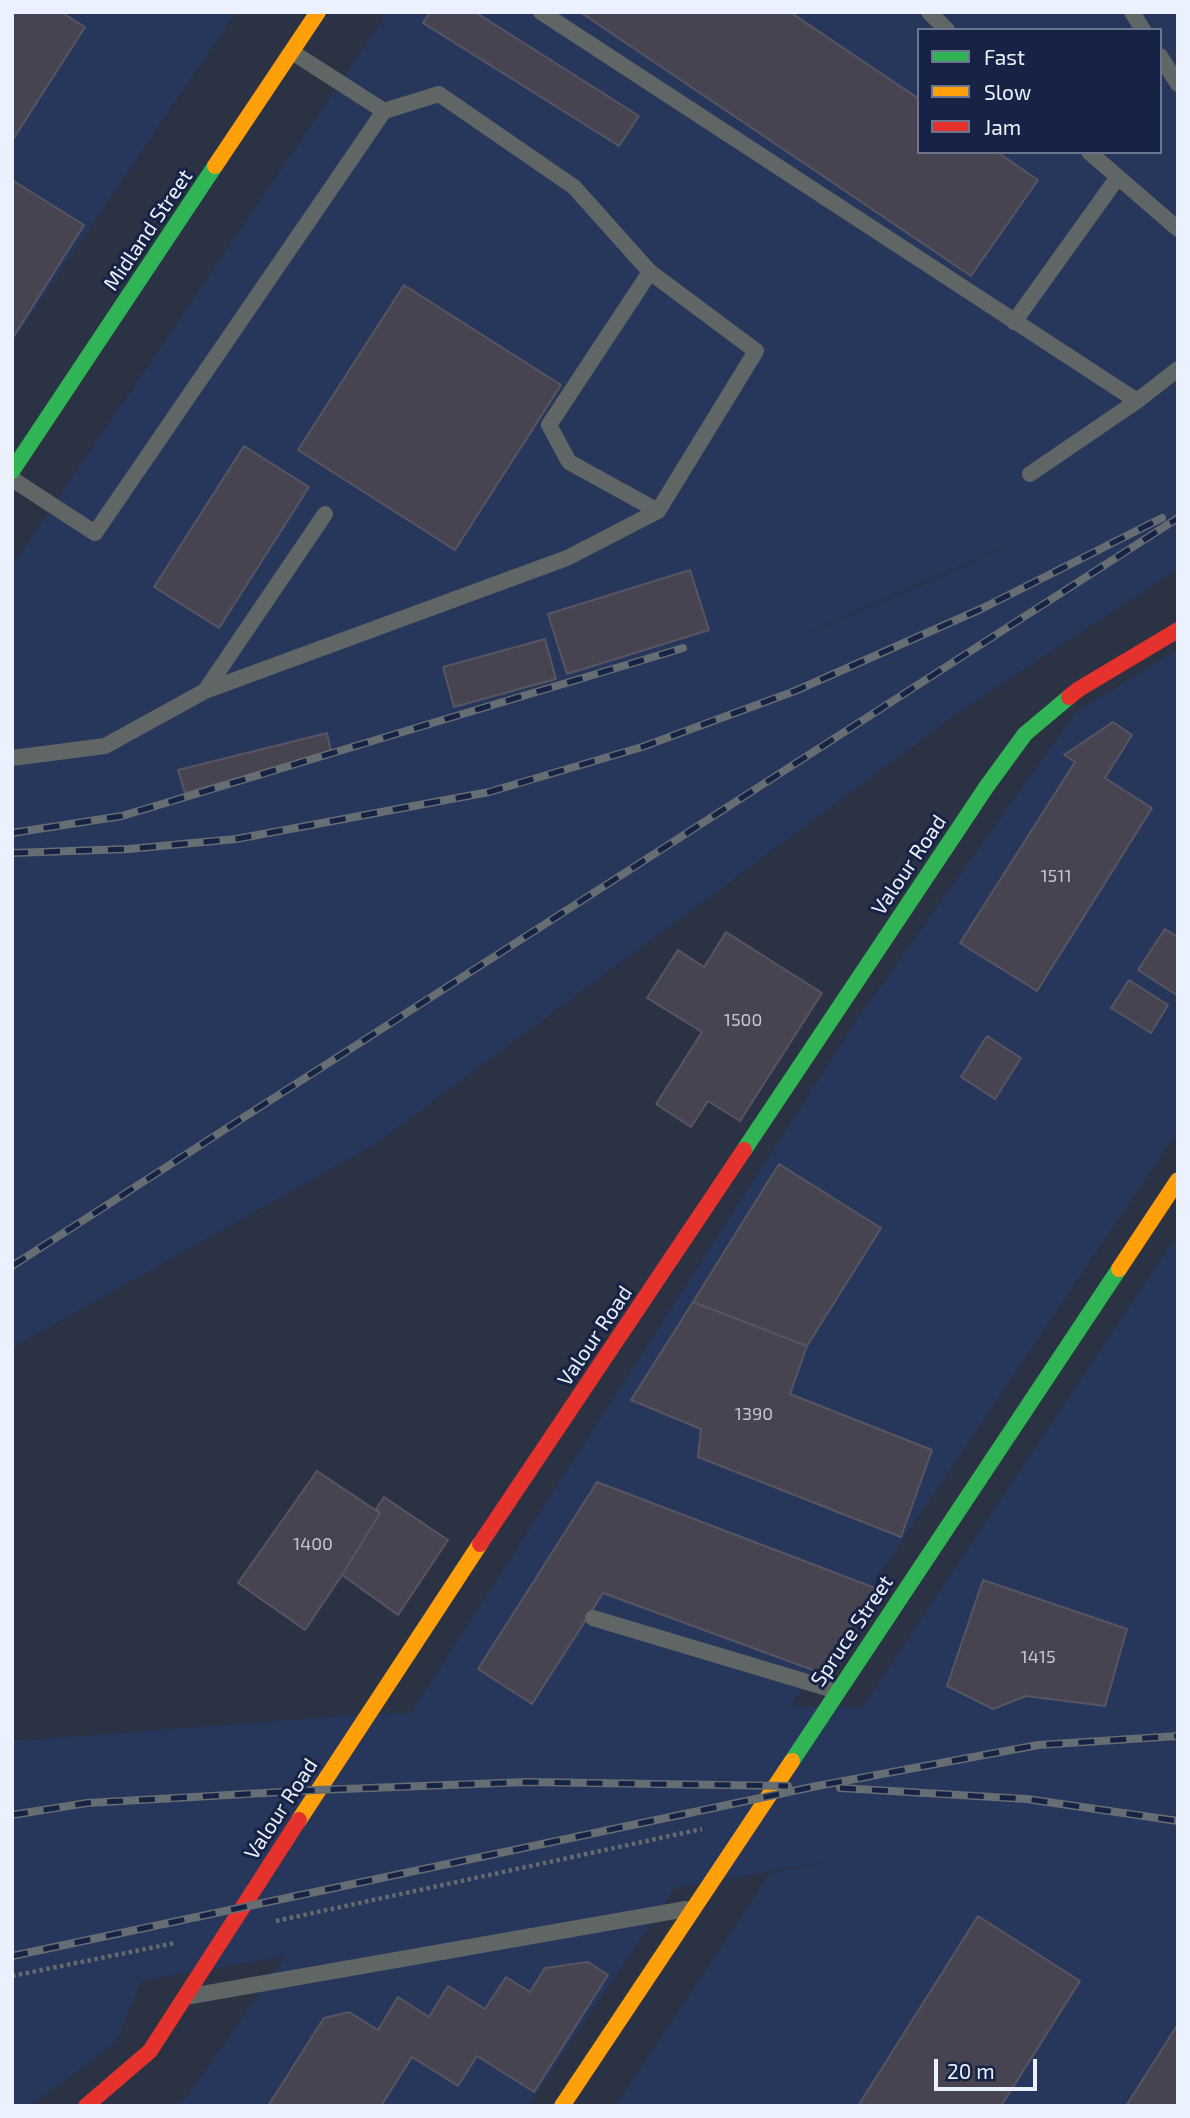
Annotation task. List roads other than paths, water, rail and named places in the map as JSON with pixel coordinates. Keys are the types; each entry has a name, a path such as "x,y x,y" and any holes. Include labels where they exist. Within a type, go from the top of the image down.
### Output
{"street":[{"name":"Midland Street","path":"12,471 318,12"},
{"name":"Valour Road","path":"86,2106 150,2050 367,1714 987,786 1025,734 1079,689 1178,629"},
{"name":"Spruce Street","path":"562,2106 1178,1181"}],"lane":[{"path":"541,12 1137,401"},
{"path":"929,12 945,28"},
{"path":"1132,12 1142,28"},
{"path":"292,52 384,111"},
{"path":"1162,59 1178,84"},
{"path":"12,480 95,533 384,111 439,94 574,187 650,272 756,351 658,511 566,558 205,691 105,746 12,758"},
{"path":"1091,154 1178,229"},
{"path":"1014,322 1118,177"},
{"path":"650,272 550,425 569,463 658,511"},
{"path":"1030,474 1137,401 1178,369"},
{"path":"205,691 325,514"},
{"path":"593,1618 837,1691"},
{"path":"186,1997 692,1908"}],"railway":[{"path":"12,853 129,849 236,839 489,792 642,747 795,691 981,609 1162,518"},
{"path":"12,1266 1178,518"},
{"path":"12,833 122,816 683,648"},
{"path":"12,1956 817,1786 1038,1745 1178,1736"},
{"path":"12,1815 87,1803 527,1782 788,1786"},
{"path":"840,1788 1027,1799 1178,1821"}]}
